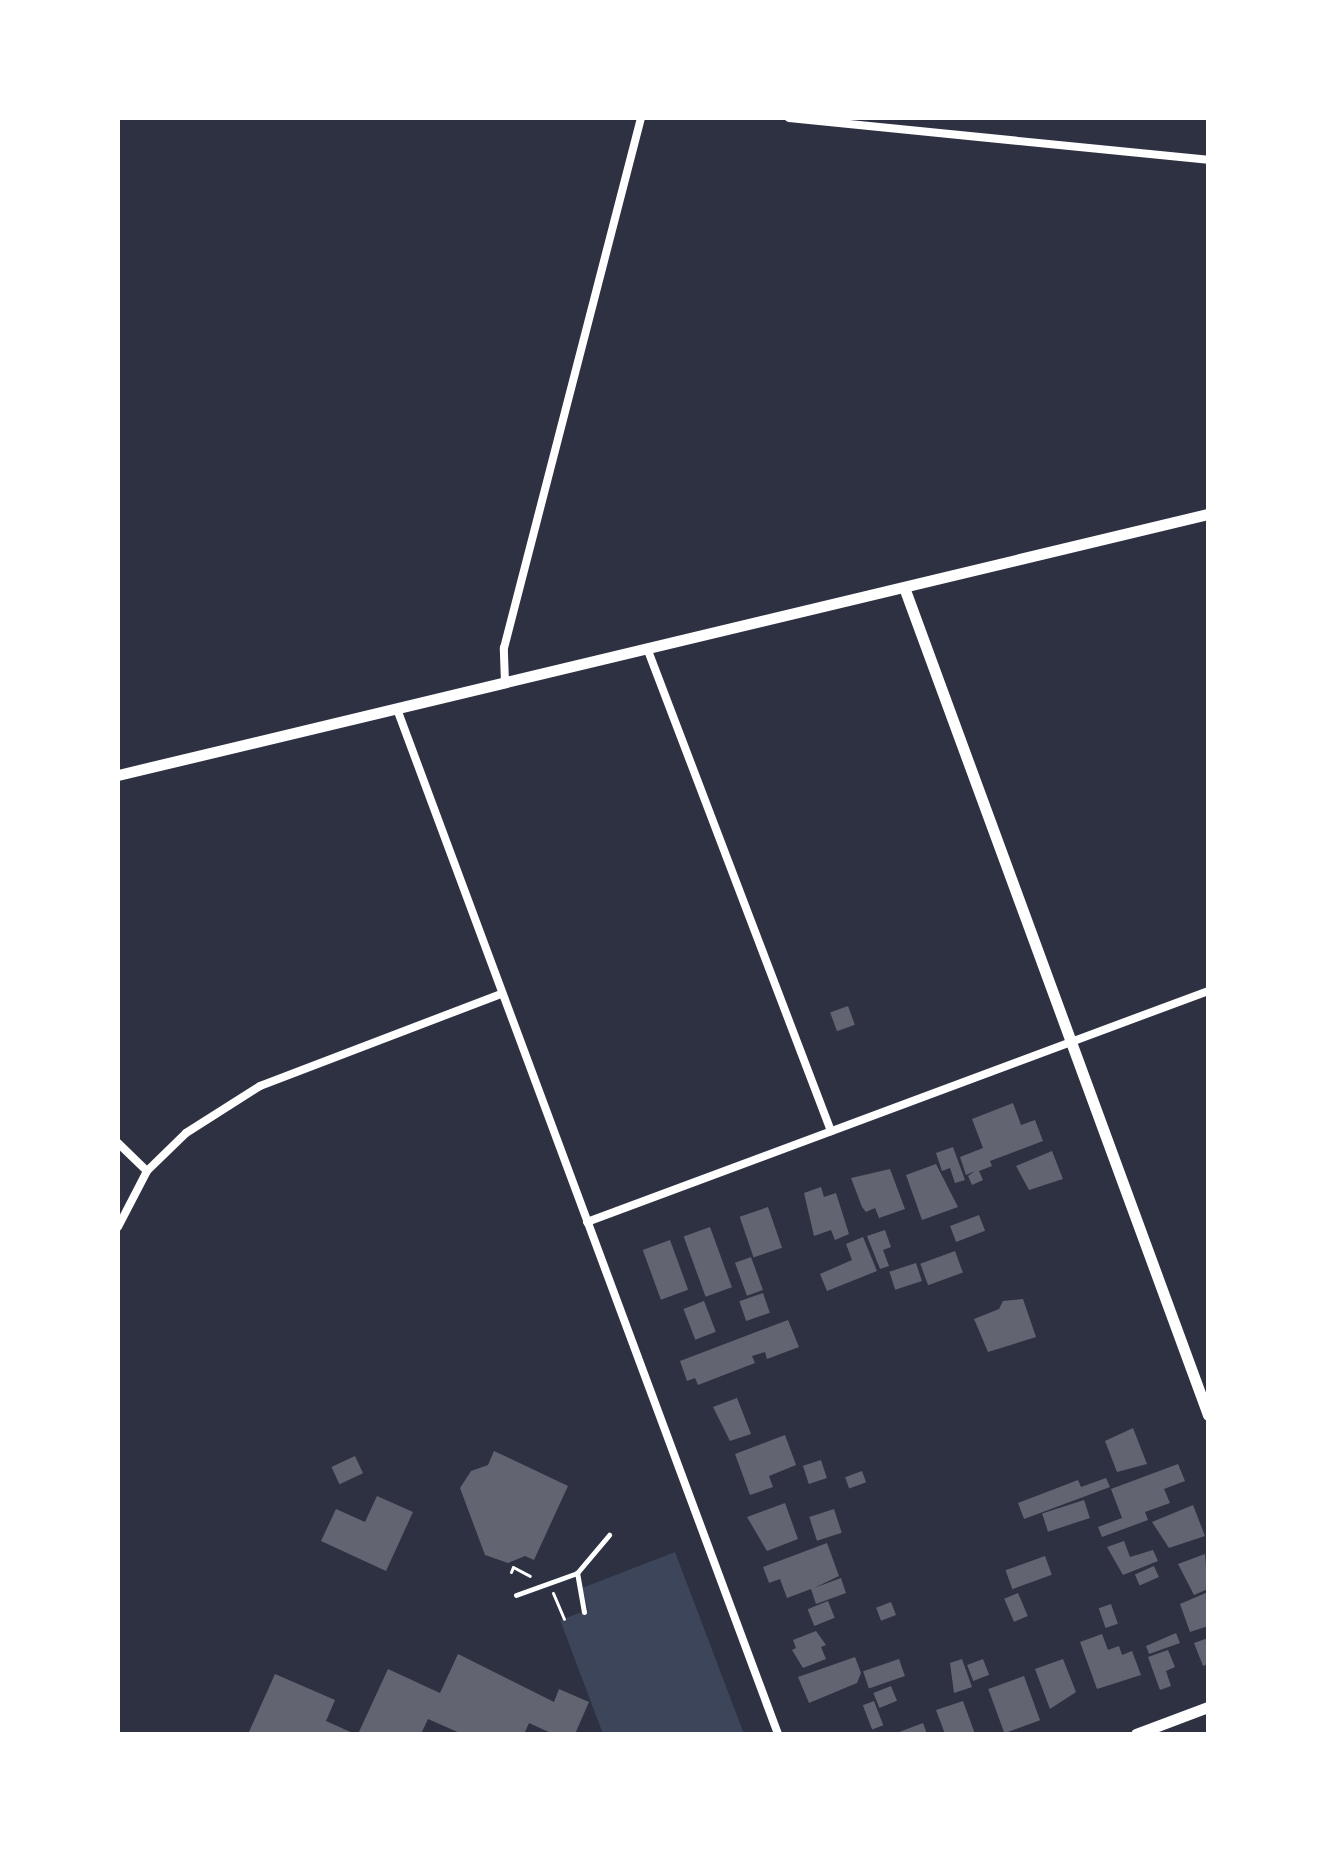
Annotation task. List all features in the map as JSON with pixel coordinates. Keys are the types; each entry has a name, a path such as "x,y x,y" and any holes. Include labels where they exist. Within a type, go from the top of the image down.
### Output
{"street":[{"path":"505,683 504,648 641,118"},
{"path":"789,118 1208,160"},
{"path":"118,775 647,648 905,590 1208,514"},
{"path":"905,590 1208,1415"},
{"path":"647,648 831,1131"},
{"path":"397,709 778,1734"},
{"path":"587,1222 1208,991"},
{"path":"118,1227 147,1171 186,1133 260,1086 501,994"},
{"path":"118,1143 147,1171"},
{"path":"1136,1734 1208,1707"}],"lane":[{"path":"516,1595 577,1573 609,1535"},
{"path":"577,1573 584,1612"}],"path":[{"path":"511,1572 513,1567 534,1577"},
{"path":"551,1589 564,1619"}],"shaded area":[{"path":"675,1552 744,1734 603,1734 560,1620 588,1610 582,1588"}],"building":[{"path":"848,1006 855,1025 837,1031 830,1012"},
{"path":"1013,1103 1021,1125 1035,1120 1043,1141 990,1161 992,1166 979,1171 983,1180 972,1185 968,1176 975,1171 966,1175 960,1157 983,1148 972,1119"},
{"path":"953,1147 965,1180 955,1183 950,1168 942,1171 936,1153"},
{"path":"1052,1151 1063,1179 1029,1190 1016,1166"},
{"path":"936,1164 958,1207 922,1220 906,1175"},
{"path":"890,1169 905,1209 879,1218 875,1208 866,1212 862,1207 851,1178"},
{"path":"821,1187 824,1197 836,1193 849,1234 835,1240 831,1230 814,1236 804,1193"},
{"path":"768,1207 782,1248 754,1257 740,1217"},
{"path":"979,1215 985,1231 956,1242 950,1226"},
{"path":"710,1227 732,1287 706,1297 684,1237"},
{"path":"885,1230 891,1247 883,1250 889,1266 880,1269 867,1236"},
{"path":"863,1237 877,1271 827,1291 820,1274 852,1260 846,1244"},
{"path":"670,1240 688,1290 661,1300 643,1250"},
{"path":"955,1251 963,1273 928,1285 920,1264"},
{"path":"751,1257 763,1290 747,1296 735,1263"},
{"path":"916,1263 922,1281 895,1290 889,1272"},
{"path":"763,1293 770,1313 746,1321 739,1301"},
{"path":"1023,1299 1036,1337 988,1352 974,1319 999,1309 1003,1301"},
{"path":"704,1301 716,1332 695,1340 683,1309"},
{"path":"788,1320 799,1347 767,1359 765,1352 752,1356 755,1363 698,1385 695,1378 687,1381 680,1361"},
{"path":"737,1398 751,1434 730,1441 713,1407"},
{"path":"1133,1428 1147,1464 1117,1472 1105,1441"},
{"path":"785,1435 796,1465 769,1476 773,1487 750,1495 735,1454"},
{"path":"494,1451 568,1486 534,1560 525,1556 508,1563 485,1555 460,1488 471,1471 488,1465"},
{"path":"355,1456 363,1473 339,1484 331,1467"},
{"path":"821,1460 827,1478 809,1484 803,1466"},
{"path":"1178,1464 1185,1481 1164,1489 1170,1503 1145,1512 1148,1520 1102,1537 1098,1527 1122,1518 1111,1489"},
{"path":"862,1471 866,1482 849,1488 845,1477"},
{"path":"1106,1478 1110,1487 1024,1519 1018,1503 1078,1480 1081,1487"},
{"path":"377,1496 413,1512 386,1571 321,1541 336,1509 365,1522"},
{"path":"1084,1500 1090,1518 1048,1532 1042,1514"},
{"path":"785,1503 798,1539 767,1551 747,1517"},
{"path":"1193,1505 1205,1536 1169,1548 1152,1522"},
{"path":"834,1509 842,1533 817,1541 809,1517"},
{"path":"1124,1541 1130,1557 1153,1550 1158,1561 1123,1575 1107,1547"},
{"path":"827,1543 839,1576 814,1588 841,1578 846,1593 816,1604 811,1589 787,1598 780,1579 769,1583 763,1567"},
{"path":"1205,1554 1208,1589 1194,1595 1178,1564"},
{"path":"1045,1556 1052,1575 1012,1589 1006,1570"},
{"path":"1154,1566 1159,1577 1140,1586 1135,1575"},
{"path":"1208,1592 1208,1626 1190,1632 1180,1604"},
{"path":"1018,1593 1028,1616 1014,1622 1004,1599"},
{"path":"828,1601 835,1618 814,1626 808,1609"},
{"path":"891,1602 896,1615 881,1621 876,1608"},
{"path":"1111,1604 1118,1624 1106,1628 1099,1608"},
{"path":"816,1631 826,1645 821,1647 826,1659 803,1668 792,1650 796,1648 793,1640"},
{"path":"1176,1633 1180,1643 1149,1654 1146,1646"},
{"path":"1102,1634 1108,1650 1119,1646 1122,1655 1132,1651 1141,1675 1097,1689 1080,1642"},
{"path":"1208,1638 1208,1664 1203,1666 1194,1643"},
{"path":"1168,1650 1175,1667 1166,1671 1171,1686 1160,1690 1148,1657"},
{"path":"458,1654 554,1702 559,1689 589,1702 575,1734 553,1734 529,1723 524,1734 462,1734 428,1719 421,1734 358,1734 388,1669 440,1693"},
{"path":"855,1657 861,1673 857,1683 809,1703 798,1677"},
{"path":"899,1659 905,1676 869,1688 863,1671"},
{"path":"962,1659 972,1687 954,1693 950,1663"},
{"path":"983,1659 989,1675 973,1681 967,1665"},
{"path":"1063,1659 1076,1692 1050,1709 1035,1669"},
{"path":"275,1674 335,1700 326,1721 355,1734 248,1734"},
{"path":"1024,1676 1040,1720 1004,1733 988,1689"},
{"path":"891,1686 897,1701 879,1708 873,1693"},
{"path":"874,1701 883,1725 872,1730 863,1705"},
{"path":"963,1701 975,1734 945,1734 936,1710"},
{"path":"923,1723 927,1734 894,1734"}]}
